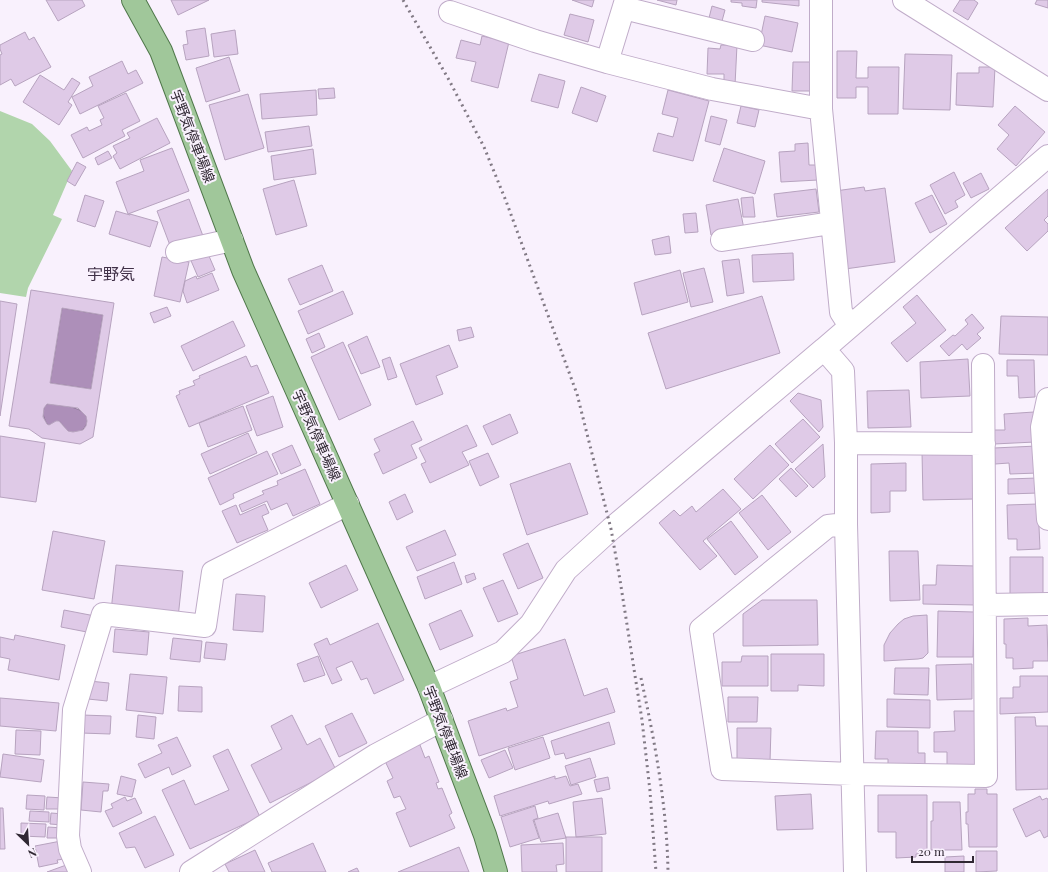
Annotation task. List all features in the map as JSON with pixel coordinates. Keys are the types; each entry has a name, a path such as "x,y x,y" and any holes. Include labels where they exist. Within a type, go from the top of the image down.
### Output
{"main road":[{"name":"宇野気停車場線","path":"134,0 161,51 243,270 429,687 484,835 496,872"}],"street":[{"path":"821,0 821,109 831,223 841,312 850,326"},
{"path":"904,0 1048,90"},
{"path":"607,62 625,4 753,40"},
{"path":"450,12 535,41 607,62 712,88 821,109"},
{"path":"429,687 503,652 531,624 566,570 611,529 824,349 1048,156"},
{"path":"722,240 831,223"},
{"path":"177,252 232,240"},
{"path":"824,349 843,371 846,442 846,524 855,872"},
{"path":"846,524 828,526 701,629 722,769 852,774 986,776 983,366"},
{"path":"1048,399 1042,427 1048,519"},
{"path":"846,442 984,444"},
{"path":"80,872 70,849 68,836 74,710 103,614 205,626 214,572 348,504"},
{"path":"985,605 1048,604"},
{"path":"191,872 376,755 442,720"}],"green space":[{"path":"0,111 32,124 50,141 72,171 53,215 62,219 28,288 26,297 0,293"}],"shaded area":[{"path":"62,308 103,315 91,389 50,383"},
{"path":"47,404 78,409 87,419 84,429 73,433 68,431 59,421 49,425 47,424 43,414"}],"building":[{"path":"46,0 82,0 85,6 58,21"},
{"path":"171,0 209,0 178,15"},
{"path":"572,0 594,0 592,7"},
{"path":"657,0 677,0 676,5"},
{"path":"731,0 757,0 756,8 742,6 742,3 731,2"},
{"path":"762,0 799,0 799,6 762,2"},
{"path":"960,0 974,0 978,3 968,20 953,11"},
{"path":"1037,0 1048,0 1048,8 1035,4"},
{"path":"712,6 725,10 722,21 709,18"},
{"path":"570,14 594,20 588,42 564,35"},
{"path":"765,16 798,23 792,52 759,45"},
{"path":"205,28 209,56 186,60 183,45 188,44 186,31"},
{"path":"235,30 238,54 214,57 211,34"},
{"path":"25,32 29,40 34,37 51,67 15,86 11,79 0,85 0,55 2,54 0,45"},
{"path":"482,36 509,42 498,88 471,81 476,62 456,58 461,40 480,45"},
{"path":"721,45 737,45 735,85 724,85 724,74 707,74 708,48 720,49"},
{"path":"837,51 857,51 856,78 868,78 868,67 899,67 898,114 868,114 868,87 856,87 856,98 837,98"},
{"path":"905,54 952,55 950,110 903,109"},
{"path":"229,57 240,91 206,102 196,68"},
{"path":"122,61 128,74 136,70 143,83 80,114 72,97 93,86 89,77"},
{"path":"793,62 811,62 811,91 792,91"},
{"path":"979,67 995,67 993,107 956,105 957,73 979,73"},
{"path":"539,74 565,81 558,108 531,101"},
{"path":"40,75 64,90 72,78 80,83 68,102 72,105 59,125 23,102"},
{"path":"581,87 606,96 597,122 572,113"},
{"path":"334,88 335,98 319,99 318,89"},
{"path":"316,90 317,115 262,119 260,94"},
{"path":"668,90 709,101 693,161 653,151 658,133 673,137 678,118 662,114"},
{"path":"126,93 140,121 122,130 125,136 83,158 71,135 87,127 89,131 102,125 100,120 104,118 98,106"},
{"path":"248,94 264,148 225,160 209,105"},
{"path":"741,106 759,110 755,127 737,123"},
{"path":"1015,106 1045,132 1016,166 997,149 1009,135 998,125"},
{"path":"711,116 727,120 720,145 705,141"},
{"path":"157,118 170,143 120,169 113,156 117,153 113,146 130,138 127,133"},
{"path":"309,126 312,146 268,152 265,132"},
{"path":"808,143 809,165 817,165 818,180 781,182 779,152 795,151 795,144"},
{"path":"172,148 189,191 128,214 116,182 144,171 140,160"},
{"path":"724,148 765,161 755,194 713,181"},
{"path":"313,149 316,174 274,180 271,156"},
{"path":"108,151 112,158 98,165 95,158"},
{"path":"77,162 86,167 75,186 67,181"},
{"path":"954,172 965,195 955,201 958,207 945,214 930,185"},
{"path":"981,173 989,189 971,198 963,183"},
{"path":"294,180 307,226 276,235 263,189"},
{"path":"864,187 865,191 885,188 895,262 845,269 835,191"},
{"path":"816,189 819,212 777,217 774,194"},
{"path":"1048,189 1048,216 1044,220 1048,224 1048,231 1027,251 1005,228"},
{"path":"85,195 104,201 95,227 77,221"},
{"path":"932,195 947,224 930,233 915,203"},
{"path":"753,197 755,217 743,217 741,198"},
{"path":"189,199 203,236 171,248 157,211"},
{"path":"738,199 744,229 711,235 706,205"},
{"path":"116,211 158,222 150,247 109,234"},
{"path":"696,213 698,232 685,233 683,214"},
{"path":"669,236 671,253 655,255 652,240"},
{"path":"206,249 215,270 198,277 189,256"},
{"path":"793,253 794,280 753,282 752,255"},
{"path":"162,257 189,262 180,302 154,296"},
{"path":"739,259 744,293 727,296 722,261"},
{"path":"322,265 333,291 300,305 288,279"},
{"path":"704,268 713,302 691,307 683,273"},
{"path":"680,270 688,302 642,315 634,283"},
{"path":"212,273 219,290 187,303 183,291 185,281 196,276 197,279"},
{"path":"31,290 114,303 93,437 80,444 42,438 29,429 9,426","holes":["62,308 103,315 91,389 50,383","47,404 78,408 86,416 86,426 83,430 73,432 68,431 59,421 49,425 47,424 43,417 44,408"]},
{"path":"343,291 353,314 308,334 298,311"},
{"path":"917,295 946,330 907,362 891,343 916,323 903,307"},
{"path":"762,296 780,353 666,389 648,333"},
{"path":"0,301 17,304 0,416"},
{"path":"167,307 171,316 154,323 150,313"},
{"path":"972,314 984,328 977,334 981,338 967,350 962,344 949,356 940,346 953,335 955,336 968,324 965,320"},
{"path":"1001,316 1048,317 1048,355 999,354"},
{"path":"233,321 245,346 193,371 181,346"},
{"path":"471,327 474,337 459,341 457,330"},
{"path":"319,333 325,347 312,353 306,339"},
{"path":"367,336 380,367 361,374 348,345"},
{"path":"343,342 371,405 339,420 311,357"},
{"path":"449,345 458,367 436,376 443,394 416,405 400,364"},
{"path":"246,356 251,367 257,365 269,393 189,427 176,396 180,394 179,391 195,385 193,381 200,378 199,376"},
{"path":"390,357 397,377 388,380 382,360"},
{"path":"968,359 970,396 921,398 920,362"},
{"path":"1007,360 1034,360 1035,397 1019,398 1018,376 1007,376"},
{"path":"909,390 911,427 868,428 867,391"},
{"path":"798,393 821,400 823,427 819,432 790,401"},
{"path":"273,396 283,427 257,436 246,406"},
{"path":"243,406 252,430 208,447 199,423"},
{"path":"1034,412 1035,442 994,444 994,430 1005,430 1004,414"},
{"path":"510,414 518,433 492,445 483,426"},
{"path":"803,419 820,437 792,463 775,444"},
{"path":"413,421 422,440 411,445 417,458 383,474 374,454 380,451 374,439"},
{"path":"467,425 477,446 462,452 469,465 430,483 421,464 426,462 419,448"},
{"path":"248,433 257,453 210,474 201,454"},
{"path":"0,436 45,443 36,502 0,497"},
{"path":"823,444 825,477 813,488 795,469"},
{"path":"292,445 301,465 281,474 272,454"},
{"path":"770,445 789,465 753,499 734,479"},
{"path":"1037,446 1038,473 1010,474 1009,463 995,464 994,448"},
{"path":"267,451 278,474 233,494 234,498 220,505 208,478"},
{"path":"974,451 974,499 923,500 922,452"},
{"path":"488,453 499,477 480,486 469,461"},
{"path":"570,463 588,514 527,535 510,484"},
{"path":"906,463 906,491 890,491 890,512 871,513 871,464"},
{"path":"791,468 808,486 796,497 779,479"},
{"path":"305,469 320,504 293,516 287,503 271,510 267,501 242,512 239,505 264,494 262,491 278,485 277,481"},
{"path":"1037,478 1038,493 1008,494 1008,479"},
{"path":"723,489 741,509 703,541 717,556 700,570 659,523 674,510 680,516 692,506 696,512"},
{"path":"405,494 413,512 397,520 389,502"},
{"path":"762,495 791,532 768,550 739,513"},
{"path":"265,504 269,513 262,516 268,530 237,543 222,511 236,505 240,515"},
{"path":"1038,504 1040,549 1017,550 1017,539 1008,539 1007,505"},
{"path":"731,521 758,557 735,575 707,539"},
{"path":"445,530 456,555 417,571 406,547"},
{"path":"53,531 105,541 94,599 42,590"},
{"path":"528,543 543,578 518,589 503,554"},
{"path":"889,551 918,551 920,600 890,601"},
{"path":"1010,557 1043,557 1043,594 1010,595"},
{"path":"454,562 462,584 425,599 417,577"},
{"path":"116,565 183,571 178,618 111,611"},
{"path":"346,565 358,590 321,608 309,583"},
{"path":"937,565 976,566 975,605 923,604 923,585 936,585"},
{"path":"474,573 476,579 467,583 465,576"},
{"path":"503,580 518,614 498,622 483,588"},
{"path":"236,594 265,596 263,632 233,630"},
{"path":"762,600 817,600 818,645 743,646 743,614"},
{"path":"64,610 95,616 92,633 61,627"},
{"path":"461,610 473,636 440,650 429,624"},
{"path":"938,611 974,612 973,657 937,657"},
{"path":"927,615 928,653 923,658 918,659 884,661 884,645 890,633 898,624 904,619 913,616"},
{"path":"1028,618 1028,626 1047,625 1048,661 1033,661 1033,668 1013,669 1013,658 1006,658 1006,644 1004,644 1004,619"},
{"path":"378,623 404,680 374,694 367,678 361,680 352,661 336,668 342,680 332,684 314,644 327,638 330,645"},
{"path":"115,629 149,632 147,655 113,652"},
{"path":"15,635 65,645 59,680 8,670 10,659 0,657 0,637 14,640"},
{"path":"173,638 202,641 200,662 170,659"},
{"path":"565,639 584,696 607,688 615,712 479,756 468,721 506,708 507,711 518,707 510,682 518,679 511,656"},
{"path":"206,642 227,644 225,660 204,658"},
{"path":"771,654 824,654 824,686 798,685 798,691 771,691"},
{"path":"318,656 325,675 304,682 297,664"},
{"path":"742,656 768,656 768,686 722,686 722,662 741,662"},
{"path":"972,664 972,699 937,700 936,665"},
{"path":"895,668 929,668 928,695 894,694"},
{"path":"130,674 167,677 163,714 126,710"},
{"path":"1020,676 1048,676 1048,712 1000,714 1000,698 1013,698 1013,687 1020,687"},
{"path":"89,681 109,683 107,701 88,699"},
{"path":"179,686 202,687 202,712 178,711"},
{"path":"728,697 758,697 757,722 728,722"},
{"path":"0,698 59,703 56,731 0,726"},
{"path":"887,699 930,700 930,728 887,727"},
{"path":"954,711 978,711 979,767 947,768 947,752 934,752 934,732 955,731"},
{"path":"352,713 367,743 339,757 325,726"},
{"path":"82,715 111,716 110,734 81,733"},
{"path":"138,715 156,717 154,739 136,737"},
{"path":"292,715 307,745 320,738 336,770 270,803 251,765 282,749 271,726"},
{"path":"1015,717 1035,717 1036,726 1048,726 1048,789 1016,790"},
{"path":"609,722 615,744 566,759 564,753 555,755 551,741"},
{"path":"737,728 771,728 770,762 737,762"},
{"path":"16,730 41,731 40,755 15,754"},
{"path":"876,731 918,731 918,753 925,753 925,767 888,766 888,759 875,759"},
{"path":"177,737 191,766 172,775 169,767 145,778 138,764 162,753 158,745"},
{"path":"543,737 550,758 515,770 508,748"},
{"path":"413,742 420,745 425,758 429,756 439,782 436,783 438,789 442,788 452,813 449,815 455,828 410,847 396,813 406,809 400,796 394,798 387,781 393,778 385,761"},
{"path":"228,749 260,817 190,849 162,790 184,780 195,805 229,790 213,756"},
{"path":"505,750 513,768 489,778 481,760"},
{"path":"3,754 44,760 41,782 0,777"},
{"path":"590,758 596,777 571,785 565,766"},
{"path":"121,776 136,780 132,797 117,794"},
{"path":"555,776 555,779 566,776 570,786 578,784 582,794 549,804 548,801 500,816 494,796"},
{"path":"608,777 610,789 597,792 594,780"},
{"path":"83,782 109,784 108,791 103,791 101,812 81,810"},
{"path":"975,789 987,789 987,794 997,794 997,847 969,847 966,812 968,812 968,794 975,794"},
{"path":"811,794 813,829 777,830 775,796"},
{"path":"27,795 45,796 44,810 26,809"},
{"path":"878,795 927,795 927,853 916,854 916,857 896,858 896,832 878,832"},
{"path":"1040,796 1042,800 1047,798 1048,800 1048,836 1044,838 1040,830 1026,837 1013,809"},
{"path":"47,797 64,798 63,809 46,809"},
{"path":"125,797 127,801 135,798 142,813 113,827 105,811 113,808 111,804"},
{"path":"602,798 606,834 576,837 573,802"},
{"path":"933,802 960,802 962,850 931,850 931,821 933,821"},
{"path":"535,806 538,818 533,820 539,838 510,847 501,817"},
{"path":"0,808 3,808 5,849 0,849"},
{"path":"30,811 49,812 49,822 29,821"},
{"path":"51,813 64,814 63,825 50,824"},
{"path":"558,813 566,838 541,842 534,820"},
{"path":"155,816 174,855 145,868 135,847 126,848 119,833"},
{"path":"21,823 46,824 45,837 21,836"},
{"path":"48,827 63,828 62,838 47,838"},
{"path":"566,837 602,837 602,872 566,872"},
{"path":"61,841 65,859 57,860 58,863 39,867 35,846"},
{"path":"313,843 326,872 272,872 268,863"},
{"path":"563,843 564,864 556,865 557,872 522,872 521,845"},
{"path":"459,847 469,872 398,872"},
{"path":"255,850 265,872 229,872 225,864"},
{"path":"976,851 997,851 997,871 976,872"},
{"path":"964,856 964,872 945,872 945,857"},
{"path":"69,864 72,872 47,872"},
{"path":"357,868 359,872 348,872"}],"railway":[{"path":"403,0 449,80 484,147 506,201 577,394 611,529 620,580 642,720 650,791 656,872"},
{"path":"641,678 651,726 663,799 668,872"}],"district":[{"name":"宇野気","path":"111,273"}]}
